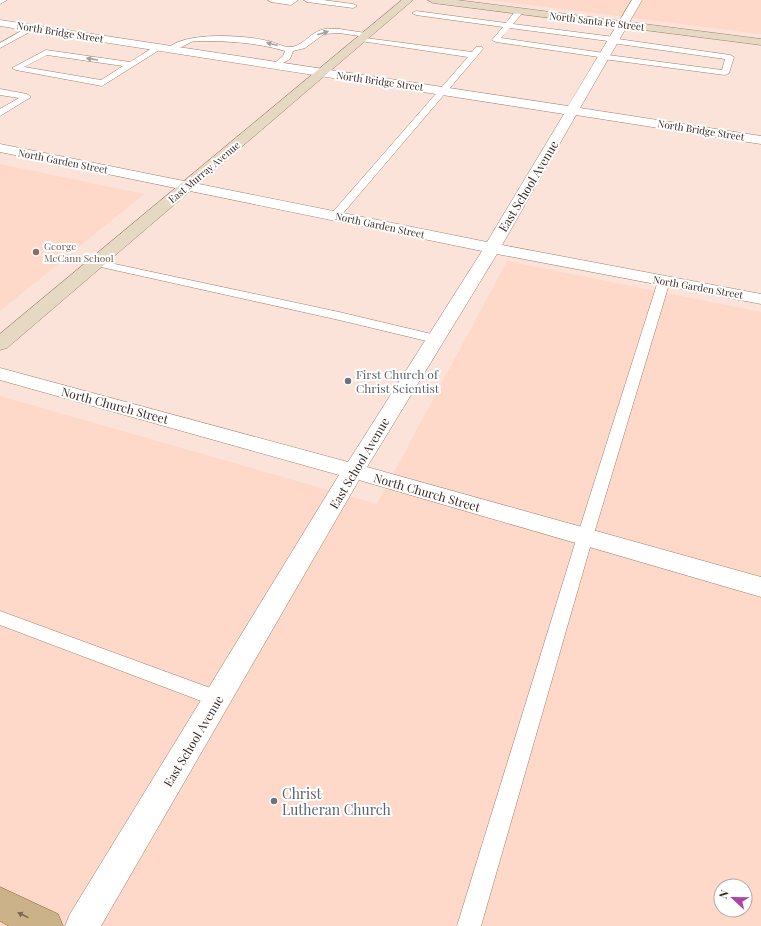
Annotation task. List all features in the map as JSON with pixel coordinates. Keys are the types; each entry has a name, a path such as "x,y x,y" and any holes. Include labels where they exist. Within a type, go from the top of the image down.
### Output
{"main road":[{"path":"0,904 46,926"}],"street":[{"name":"East Murray Avenue","path":"0,344 320,72 408,0"},
{"name":"North Santa Fe Street","path":"433,0 520,11 611,43 761,42"},
{"name":"East School Avenue","path":"82,926 353,470 492,248 637,0"},
{"name":"North Bridge Street","path":"0,23 761,140"},
{"name":"North Garden Street","path":"0,148 492,248 664,282 761,299"},
{"name":"North Church Street","path":"0,374 353,470 761,587"}],"lane":[{"path":"271,0 291,3 295,0"},
{"path":"307,0 353,6"},
{"path":"416,13 508,25 611,43 730,57 725,73 611,43 496,40 508,25 520,11"},
{"path":"1,45 33,28"},
{"path":"131,65 46,52 16,68 102,83 131,65 165,48 194,39 249,40 267,43 289,50 302,46 322,32 339,31 363,37 476,52 441,90 335,216"},
{"path":"276,65 287,57 289,50"},
{"path":"0,92 27,97 0,113"},
{"path":"96,263 339,316 435,339"},
{"path":"469,926 585,537 664,282"},
{"path":"0,618 218,699"}],"shaded area":[{"path":"490,0 761,0 761,34"},
{"name":"George McCann School","path":"0,164 144,194 0,311"},
{"path":"507,261 761,312 761,926 0,926 0,396 377,504"}],"place":[{"name":"George McCann School","path":"36,252"},
{"name":"First Church of Christ Scientist","path":"348,381"},
{"name":"Christ Lutheran Church","path":"274,801"}]}
